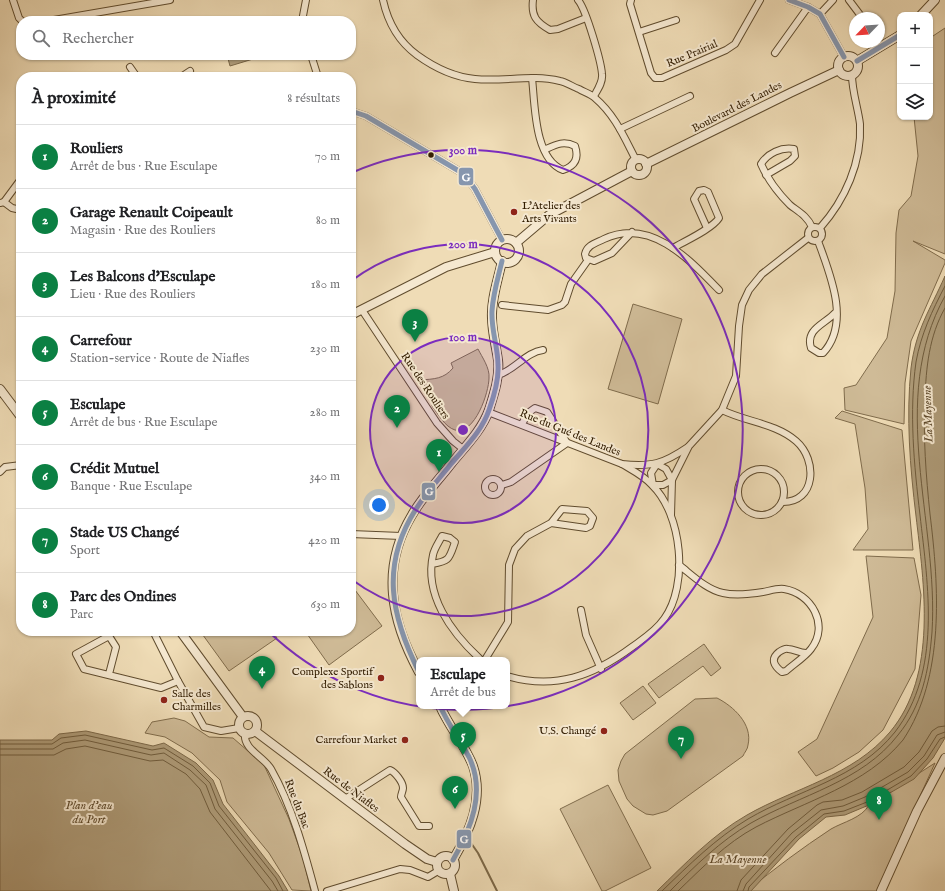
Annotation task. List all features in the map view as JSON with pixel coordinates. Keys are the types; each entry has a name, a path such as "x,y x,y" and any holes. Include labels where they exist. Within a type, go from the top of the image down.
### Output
{"street":[{"path":"13,0 18,16"},
{"path":"77,16 170,0"},
{"path":"303,16 306,0"},
{"path":"383,0 392,28 404,44 442,71 475,79 493,80 532,78 560,81 594,96 613,116 636,160"},
{"path":"533,0 532,11 536,18 550,30 558,29 586,18"},
{"path":"578,0 586,18 602,74 601,84 594,96"},
{"name":"Rue Prairial","path":"631,0 630,4 651,73 655,78 662,78 726,50 735,44 760,0"},
{"path":"789,0 808,7 820,14 844,57"},
{"path":"820,14 833,0"},
{"path":"849,0 858,12"},
{"path":"924,12 935,0"},
{"path":"775,54 808,7"},
{"path":"639,32 676,20"},
{"path":"857,61 897,37"},
{"path":"850,56 857,61 858,68 852,75 846,76 839,70 840,61 844,57 850,56"},
{"path":"313,60 316,72"},
{"path":"130,67 134,72"},
{"name":"Boulevard des Landes","path":"646,164 839,70"},
{"path":"820,228 838,205 848,185 859,152 860,126 852,75"},
{"path":"532,78 537,122 540,137 544,150 548,160 557,168 563,170 571,167 576,161 577,154 575,146 570,143 564,142 544,150"},
{"path":"620,129 690,96"},
{"path":"356,113 366,116 464,174 475,189 502,240"},
{"path":"766,174 790,161 795,156 794,150 783,148 765,157 761,164 766,174 786,200 806,216 812,227"},
{"path":"636,160 642,160 646,164 646,168 642,174 638,175 632,171 632,164 636,160"},
{"path":"516,243 549,215 632,171"},
{"path":"16,185 2,203 16,209"},
{"path":"673,248 707,228 717,222 719,218 708,192 704,190 699,191 694,199 707,228"},
{"path":"812,227 820,228"},
{"path":"808,238 808,230 812,227"},
{"path":"818,241 822,235 820,228"},
{"path":"588,260 594,261 612,253 632,232"},
{"path":"588,260 585,254 588,247 612,235 632,232 644,234 673,248 691,260 719,290"},
{"path":"808,238 812,241 818,241"},
{"path":"510,677 537,682 568,680 601,669 643,639 664,619 674,598 679,565 678,547 671,517 672,480 689,446 722,410 736,376 739,326 742,305 749,290 762,274 808,238"},
{"path":"509,239 516,243 519,250 517,258 510,262 502,261 495,252 496,245 502,240 509,239"},
{"path":"818,241 832,279 837,303 834,336 828,348 823,353 819,353 811,348 810,337 817,326 829,320 836,313"},
{"path":"356,313 446,267 495,252"},
{"path":"502,305 548,310 562,305 565,302 571,284 588,260"},
{"path":"416,667 406,649 398,628 393,602 393,570 401,536 413,513 463,449 488,412 498,375 498,361 492,319 492,306 502,261"},
{"name":"Rue des Rouliers","path":"362,310 437,423 453,441 463,449"},
{"path":"498,375 508,372 535,351 543,350"},
{"path":"0,389 16,410"},
{"path":"502,485 511,482 567,443 554,419 547,412 535,408 528,413 522,424"},
{"path":"722,410 734,416 770,426 783,432 796,441 805,451 811,466 809,484 798,500 792,502 782,502 776,509 769,513 752,513 746,508 740,497 740,485 743,477 758,469 766,469 774,472 780,478 783,486 784,494 782,502"},
{"name":"Rue du Gué des Landes","path":"488,412 622,464 641,466 657,464 689,446"},
{"path":"549,435 554,425 554,419"},
{"path":"622,464 653,485 663,485 672,480"},
{"path":"671,517 653,485 651,473 657,464 666,469 672,480"},
{"path":"0,472 5,467 16,466"},
{"path":"488,657 508,622 509,565 515,549 527,536 551,523 557,513 562,509 587,511 593,518 590,526 586,528 551,523"},
{"path":"356,534 401,536"},
{"path":"432,564 444,562 449,558 455,542 450,538 442,536 433,554 432,564 432,579 435,597 449,625 476,657"},
{"path":"679,565 708,586 722,593 735,595 782,588 800,595 808,601 815,610 819,629 816,640 806,653 786,671 782,672 774,664 773,660 775,655 787,648 796,652 806,653"},
{"path":"581,610 586,635 601,669"},
{"path":"109,674 116,647 109,636 76,654 84,669 161,688 178,681"},
{"path":"156,636 178,681 204,727 221,731 242,731 250,734 257,726 256,720 249,716 243,717 239,722 242,731"},
{"path":"184,636 243,717"},
{"path":"442,709 472,766 476,783 476,805 469,830 453,860 455,867 450,874 454,891"},
{"name":"Rue du Bac","path":"242,731 246,743 270,767 279,785 300,841 315,891"},
{"name":"Rue de Niafles","path":"254,731 421,855 427,859 437,862"},
{"path":"881,891 917,811 945,758"},
{"path":"345,799 390,770 393,771 403,784 404,790 400,797 419,826 429,826"},
{"path":"438,871 437,862 444,856 453,860"},
{"path":"327,891 400,869 428,877 438,871"},
{"path":"438,871 442,874 450,874"}],"shaded area":[{"path":"945,28 945,254 913,241 945,260 945,263 911,341 905,383 904,424 845,410 844,388 856,385 887,338 895,291 896,233 899,210 911,196 918,156 914,120 933,120 933,36"},
{"path":"633,304 682,319 658,404 608,389"},
{"path":"478,349 489,374 484,402 475,419 469,426 462,430 455,430 445,423 432,406 433,395 420,380 434,379 450,372 453,368 451,363"},
{"path":"842,411 902,430 913,550 853,550 868,529 865,488 855,424 835,418"},
{"path":"866,556 914,558 921,595 915,669 883,730 859,752 833,768 816,776 798,752 817,739 873,617"},
{"path":"356,591 382,626 329,665 309,636 356,636"},
{"path":"204,636 276,636 277,638 229,671"},
{"path":"704,644 721,668 711,676 703,666 659,698 648,684"},
{"path":"643,686 656,703 633,720 620,703"},
{"path":"717,698 735,711 745,723 749,737 748,746 743,756 667,811 653,815 646,814 633,806 627,799 619,781 618,770 625,754 695,699"},
{"path":"174,718 185,721 209,737 233,738 264,765 289,819 303,858 311,891 292,890 269,853 227,802 220,780 192,753 165,737 145,733 152,722"},
{"path":"935,763 877,891 747,891 820,836 862,813 869,805"},
{"path":"608,785 651,868 605,891 602,891 560,809"}],"water":[{"path":"228,60 250,60 230,66"},
{"name":"La Mayenne","path":"945,276 945,738 933,758 914,779 869,805 845,815 826,817 799,839 751,891 657,891 699,850 734,823 765,805 822,780 859,760 890,732 905,709 915,684 921,657 924,628 922,570 909,442 911,368 913,354 920,331"},
{"name":"Plan d'eau du Port","path":"86,731 153,746 164,743 196,763 213,780 223,804 279,876 288,891 0,891 0,740 52,740 59,734"}],"waterway":[{"path":"471,843 478,853 497,891"}],"transit line":[{"name":"G","path":"789,0 808,7 820,14 844,57"},
{"name":"G","path":"857,61 897,37"},
{"name":"G","path":"356,113 366,116 464,174 475,189 502,240"},
{"name":"G","path":"416,666 409,651 396,611 394,570 397,550 416,509 428,492 478,432 489,410 498,376 498,358 492,311 502,261"},
{"name":"G","path":"442,709 469,757 474,770 476,784 474,810 460,848 453,860"}],"place":[{"name":"L'Atelier des Arts Vivants","path":"514,212"},
{"name":"Les Balcons d'Esculape","path":"415,342"},
{"name":"Garage Renault Coipeault","path":"397,428"},
{"name":"Rouliers","path":"439,472"},
{"name":"Complexe Sportif des Sablons","path":"381,678"},
{"name":"Carrefour","path":"262,689"},
{"name":"Salle des Charmilles","path":"164,700"},
{"name":"U.S. Changé","path":"604,731"},
{"name":"Carrefour Market","path":"405,740"},
{"name":"Esculape","path":"463,755"},
{"name":"Stade US Changé","path":"681,759"},
{"name":"Crédit Mutuel","path":"455,809"},
{"name":"Parc des Ondines","path":"879,820"}]}
